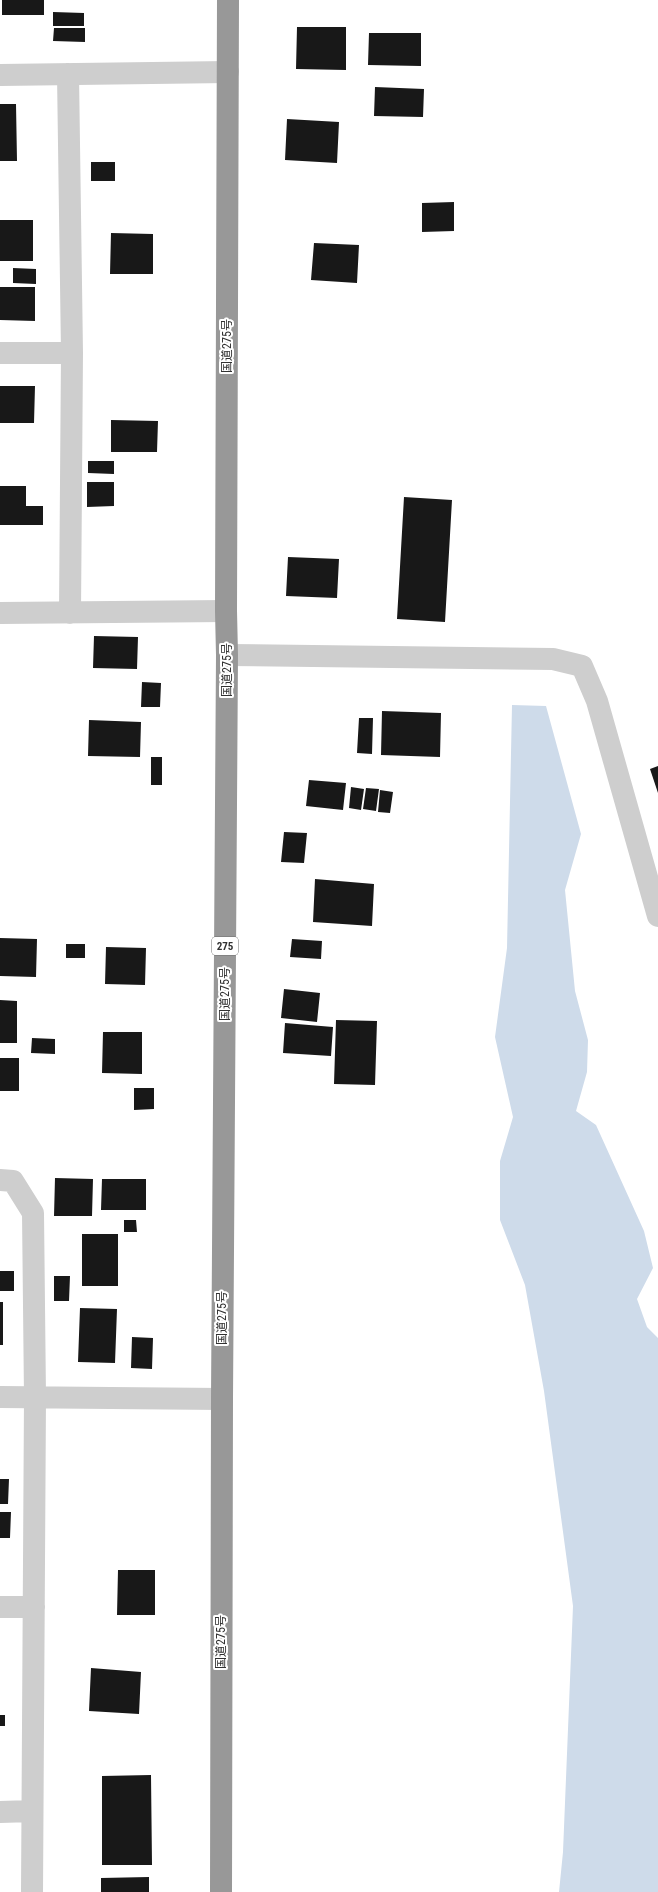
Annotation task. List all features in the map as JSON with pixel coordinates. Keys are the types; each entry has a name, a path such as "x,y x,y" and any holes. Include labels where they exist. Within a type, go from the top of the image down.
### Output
{"highway":[{"name":"国道275号","path":"221,1892 222,1399 227,655 228,0"}],"street":[{"path":"0,74 228,72"},
{"path":"68,74 72,353 70,612"},
{"path":"0,353 72,353"},
{"path":"0,613 226,611"},
{"path":"227,655 553,659 582,666 597,701 658,916"},
{"path":"0,1180 13,1180 33,1213 35,1397 32,1892"},
{"path":"0,1397 222,1399"},
{"path":"0,1607 34,1608"},
{"path":"0,1812 32,1812"}],"water":[{"path":"512,705 546,706 581,834 565,890 575,991 588,1040 587,1072 576,1111 596,1125 644,1231 653,1268 637,1299 647,1327 658,1338 658,1892 559,1892 563,1852 573,1606 544,1391 525,1285 500,1220 500,1161 513,1117 495,1037 507,948"}],"building":[{"path":"2,0 44,0 44,15 2,15"},
{"path":"53,12 84,13 84,26 53,26"},
{"path":"297,27 346,27 346,70 296,69"},
{"path":"54,28 85,28 85,42 53,41"},
{"path":"369,33 421,33 421,66 368,65"},
{"path":"375,87 424,89 423,117 374,116"},
{"path":"0,104 16,104 17,161 0,161"},
{"path":"287,119 339,122 337,163 285,160"},
{"path":"91,162 115,162 115,181 91,181"},
{"path":"454,202 454,231 422,232 422,203"},
{"path":"0,220 33,220 33,261 0,261"},
{"path":"111,233 153,234 153,274 110,274"},
{"path":"314,243 359,245 357,283 311,280"},
{"path":"13,268 36,269 36,284 13,283"},
{"path":"0,287 35,287 35,321 0,320"},
{"path":"0,386 35,386 34,423 0,423"},
{"path":"111,420 158,421 157,452 111,452"},
{"path":"88,461 114,461 114,474 88,473"},
{"path":"87,482 114,482 114,506 87,507"},
{"path":"0,486 26,486 26,506 43,506 43,525 0,525"},
{"path":"404,497 452,500 445,622 397,619"},
{"path":"288,557 339,559 337,598 286,596"},
{"path":"94,636 138,637 137,669 93,668"},
{"path":"142,682 161,683 160,707 141,707"},
{"path":"382,711 441,713 440,757 381,755"},
{"path":"359,718 373,718 372,754 357,753"},
{"path":"89,720 141,722 140,757 88,756"},
{"path":"151,757 162,757 162,785 151,785"},
{"path":"658,766 658,793 650,769"},
{"path":"309,780 346,783 343,810 306,806"},
{"path":"351,787 364,789 361,810 349,808"},
{"path":"366,788 379,789 376,811 363,809"},
{"path":"380,790 393,792 390,813 378,812"},
{"path":"284,832 307,833 304,863 281,862"},
{"path":"315,879 374,884 372,926 313,922"},
{"path":"0,938 37,939 36,977 0,976"},
{"path":"292,939 322,941 321,959 290,957"},
{"path":"66,944 85,944 85,958 66,958"},
{"path":"106,947 146,948 145,985 105,984"},
{"path":"284,989 320,993 317,1022 281,1018"},
{"path":"0,1000 17,1001 17,1043 0,1043"},
{"path":"336,1020 377,1021 375,1085 334,1084"},
{"path":"285,1023 333,1027 331,1056 283,1053"},
{"path":"103,1032 142,1032 142,1074 102,1073"},
{"path":"32,1038 55,1039 55,1054 31,1053"},
{"path":"0,1058 19,1058 19,1091 0,1091"},
{"path":"134,1088 154,1088 154,1109 134,1110"},
{"path":"55,1178 93,1179 92,1216 54,1216"},
{"path":"102,1179 146,1179 146,1210 101,1210"},
{"path":"124,1220 136,1220 137,1232 124,1232"},
{"path":"82,1234 118,1234 118,1286 82,1286"},
{"path":"0,1271 14,1271 14,1291 0,1291"},
{"path":"54,1276 70,1276 69,1301 54,1301"},
{"path":"0,1302 3,1302 3,1345 0,1345"},
{"path":"80,1308 117,1309 115,1363 78,1362"},
{"path":"132,1337 153,1338 152,1369 131,1368"},
{"path":"0,1479 9,1479 8,1504 0,1504"},
{"path":"0,1512 11,1512 10,1538 0,1538"},
{"path":"118,1570 155,1570 155,1615 117,1615"},
{"path":"91,1668 141,1672 139,1714 89,1711"},
{"path":"0,1715 5,1715 5,1726 0,1726"},
{"path":"151,1775 152,1865 102,1865 102,1776"},
{"path":"149,1877 149,1892 101,1892 101,1878"}]}
